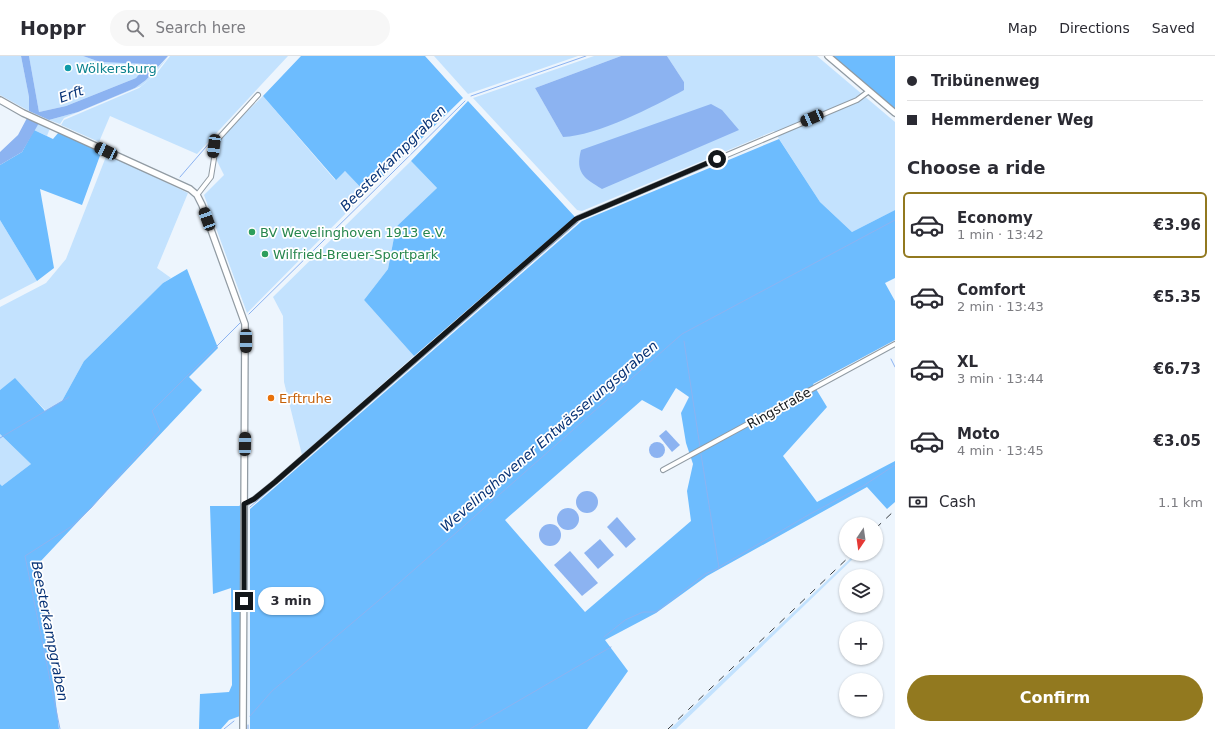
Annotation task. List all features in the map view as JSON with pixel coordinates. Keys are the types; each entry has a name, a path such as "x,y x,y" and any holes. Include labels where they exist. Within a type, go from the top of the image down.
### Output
{"main road":[{"path":"828,56 895,114"},
{"path":"0,100 23,113 189,188 197,195 245,324 243,729"}],"street":[{"path":"244,504 254,499 275,482 578,218 857,100 869,91"},
{"path":"197,195 211,177 217,140 258,94"},
{"name":"Ringstraße","path":"663,470 895,344"}],"shaded area":[{"path":"0,56 21,56 29,97 29,111 0,95"},
{"path":"21,56 29,56 39,112 66,106 136,78 146,66 145,64 100,62 83,56 168,56 146,80 135,88 78,112 49,120 29,111 29,97"},
{"path":"29,56 83,56 100,62 145,64 146,66 136,78 66,106 39,112"},
{"path":"169,56 150,79 141,86 64,118 60,124 49,120 78,112 135,88 146,80"},
{"path":"170,56 288,56 197,154 110,116 99,142 61,125 64,120 139,88 157,73"},
{"path":"301,56 425,56 463,98 366,193 345,171 336,180 263,96"},
{"path":"434,56 578,56 468,94"},
{"path":"594,56 621,56 535,88 563,137 684,82 667,56 817,56 895,122 895,210 852,232 820,202 774,131 582,211 577,210 473,98"},
{"path":"621,56 667,56 684,82 684,90 642,112 608,126 563,137 535,88"},
{"path":"833,56 895,56 895,110"},
{"name":"Wilfried-Breuer-Sportpark","path":"263,96 335,180 345,171 366,193 247,313 204,195 224,175 216,159 217,141"},
{"path":"468,101 575,217 414,356 364,300 388,269 396,227 437,188 411,161"},
{"path":"711,104 722,110 739,130 602,189 590,182 582,174 579,164 581,150"},
{"path":"27,118 39,123 22,152 0,165 0,152 18,135"},
{"path":"39,123 50,128 47,136 34,130"},
{"path":"34,130 53,139 59,132 102,150 82,205 40,189 54,268 37,281 0,220 0,165 22,152"},
{"path":"779,139 820,202 852,232 895,210 895,278 885,283 895,301 895,340 813,384 827,407 783,456 817,502 895,461 895,502 887,509 867,487 707,576 656,613 605,640 628,671 587,729 250,729 250,509 582,221","holes":["676,388 689,397 681,413 686,443 693,464 687,491 691,521 585,612 505,520 642,400 662,411"]},
{"path":"107,154 188,193 157,268 171,278 163,283 84,361 62,401 46,411 15,379 0,390 0,307 46,283 66,259"},
{"path":"411,161 437,188 396,227 388,269 364,300 414,356 302,455 284,382 283,316 273,297"},
{"path":"0,220 37,281 0,300"},
{"path":"187,269 218,348 189,377 202,390 39,563 59,729 0,729 0,484 2,486 31,464 0,434 0,390 15,378 45,411 62,401 84,361 163,283"},
{"path":"666,430 680,445 672,452 659,436"},
{"path":"0,434 31,464 2,486 0,484"},
{"path":"657,442 664,447 665,450 660,457 657,458 650,453 649,450 654,443"},
{"path":"587,491 595,494 598,502 595,510 587,513 579,510 576,502 579,494"},
{"path":"242,504 240,716 229,720 221,729 199,729 200,694 229,692 232,685 231,588 213,594 210,506 239,506"},
{"path":"568,508 576,511 579,519 576,527 568,530 560,527 557,519 560,511"},
{"path":"617,517 636,539 626,548 607,527"},
{"path":"550,524 558,527 561,535 558,543 550,546 542,543 539,535 542,527"},
{"path":"600,539 614,555 598,569 584,553"},
{"path":"570,551 598,583 582,596 554,565"},
{"path":"848,561 851,561 842,569 839,569"},
{"path":"839,569 839,572 676,729 670,729"}],"waterway":[{"name":"Beesterkampgraben","path":"471,96 586,56"},
{"name":"Beesterkampgraben","path":"249,314 465,101"},
{"path":"180,177 212,140"},
{"name":"Wevelinghovener Entwässerungsgraben","path":"250,716 272,691 391,590 682,334 895,220"},
{"path":"250,507 578,222"},
{"name":"Beesterkampgraben","path":"60,729 25,556 72,526 91,508 160,430 152,411 240,323"},
{"path":"684,341 700,447"},
{"path":"891,359 895,367"},
{"path":"0,438 69,397"},
{"path":"604,637 625,620 643,612 656,612 705,574 719,568 701,454"},
{"path":"719,567 810,514 863,486 895,465"},
{"path":"470,729 611,647"},
{"name":"Wevelinghovener Entwässerungsgraben","path":"224,729 234,721"}],"railway":[{"path":"883,521 895,510"},
{"path":"668,729 845,561"}],"place":[{"name":"Wölkersburg","path":"68,68"},
{"name":"BV Wevelinghoven 1913 e.V.","path":"252,232"},
{"name":"Wilfried-Breuer-Sportpark","path":"265,254"},
{"name":"Erftruhe","path":"271,398"}],"route":[{"path":"244,601 244,504 254,499 275,482 576,219 717,159"}],"water label":[{"name":"Erft","path":"71,94"}]}
